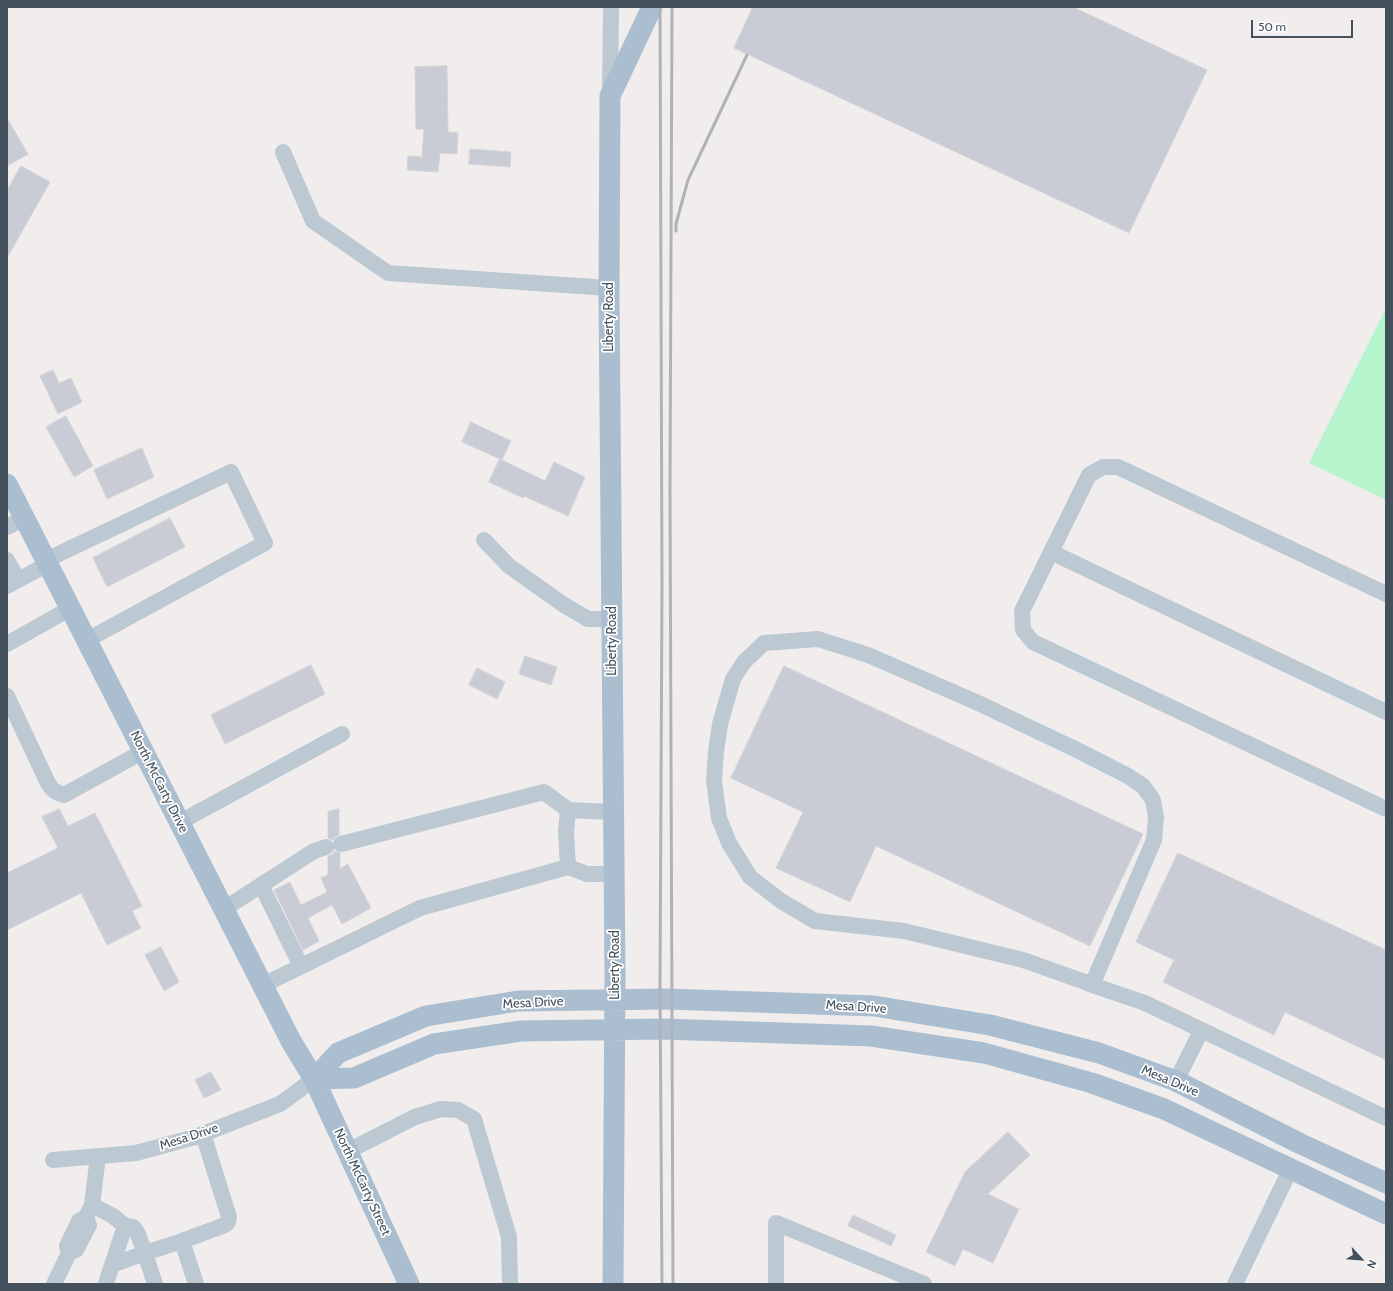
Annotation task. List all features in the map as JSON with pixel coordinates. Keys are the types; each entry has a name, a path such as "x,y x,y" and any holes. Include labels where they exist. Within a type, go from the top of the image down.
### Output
{"main road":[{"name":"Liberty Road","path":"613,1284 615,974 609,288 610,96 652,7"},
{"name":"North McCarty Drive","path":"7,484 16,522 47,562 291,1041 314,1079"},
{"name":"Mesa Drive","path":"314,1079 338,1053 426,1016 518,1001 666,1000 874,1006 990,1025 1098,1053 1176,1081 1301,1144 1386,1183"},
{"path":"314,1079 354,1078 434,1044 521,1031 663,1029 863,1036 984,1053 1092,1083 1164,1109 1386,1214"},
{"name":"North McCarty Street","path":"314,1079 410,1284"},
{"path":"1164,1109 1176,1081"},
{"path":"1291,1168 1301,1144"}],"street":[{"path":"610,96 611,7"},
{"path":"283,152 313,221 388,273 609,288"},
{"path":"1386,594 1118,467 1103,467 1089,474 1022,611 1023,630 1033,642 1386,809"},
{"path":"7,560 12,583 47,562 231,472 265,542 87,640"},
{"path":"484,540 509,566 564,605 588,619 612,619"},
{"path":"1051,552 1386,712"},
{"path":"7,644 71,608"},
{"path":"1092,985 1154,840 1156,817 1153,800 1143,786 1128,776 1076,749 976,702 868,655 818,639 764,643 744,662 733,679 720,724 714,781 719,818 729,843 750,877 782,901 815,921 904,931 1022,960 1092,985 1145,1003 1386,1118"},
{"path":"7,696 47,781 56,793 64,795 144,751"},
{"path":"180,822 342,734"},
{"path":"224,909 314,851 544,792 568,810 614,812"},
{"path":"568,810 566,832 568,867"},
{"path":"263,985 420,908 568,867 587,874 614,874"},
{"path":"261,885 300,966"},
{"path":"1176,1081 1201,1031"},
{"name":"Mesa Drive","path":"53,1160 136,1153 203,1134 280,1104 314,1079"},
{"path":"348,1151 415,1117 442,1108 458,1110 474,1119 509,1237 510,1284"},
{"path":"112,1265 182,1241 225,1225 228,1222 229,1217 225,1202 203,1134"},
{"path":"54,1284 69,1253 67,1246 79,1221 89,1211 98,1156"},
{"path":"1235,1284 1291,1168"},
{"path":"89,1211 113,1216 125,1226 133,1227 137,1232 155,1284"},
{"path":"776,1284 776,1223 924,1284"},
{"path":"106,1284 125,1226"},
{"path":"182,1241 196,1284"}],"green space":[{"path":"1386,308 1386,500 1309,463"}],"building":[{"path":"753,7 1073,7 1207,70 1129,233 734,48"},
{"path":"447,66 448,132 458,133 457,154 440,153 438,172 407,170 408,156 422,157 424,129 416,129 415,67"},
{"path":"7,118 28,154 7,166"},
{"path":"470,149 511,152 510,167 469,164"},
{"path":"21,166 50,182 7,258 7,191"},
{"path":"53,370 59,383 71,378 82,402 58,414 40,376"},
{"path":"66,416 93,466 74,477 46,427"},
{"path":"471,422 511,441 502,460 462,442"},
{"path":"142,448 154,477 107,499 94,470"},
{"path":"500,459 545,481 554,462 585,477 568,516 524,496 523,498 489,482"},
{"path":"170,518 185,547 107,587 93,558"},
{"path":"525,656 557,667 551,685 519,674"},
{"path":"311,665 325,694 225,744 211,715"},
{"path":"784,666 1143,834 1090,946 876,846 850,902 776,868 803,812 731,778"},
{"path":"477,668 505,682 497,699 469,685"},
{"path":"59,809 68,826 95,813 142,906 132,911 141,928 107,945 81,893 7,930 7,873 58,848 42,817"},
{"path":"339,809 339,835 333,840 328,838 328,812"},
{"path":"334,851 340,853 340,869 348,864 371,908 342,924 332,905 308,918 319,941 303,950 274,890 290,882 301,905 327,892 321,878 328,875 328,856 333,854"},
{"path":"1178,853 1386,950 1386,1060 1285,1012 1274,1035 1163,982 1174,960 1136,942"},
{"path":"161,947 179,982 164,991 145,955"},
{"path":"211,1072 221,1090 204,1098 195,1080"},
{"path":"1008,1132 1030,1155 988,1194 1019,1209 993,1263 963,1249 955,1266 926,1252 965,1172"},
{"path":"853,1215 896,1235 891,1246 848,1226"}],"railway":[{"path":"660,7 662,585 660,984 662,1284"},
{"path":"672,7 670,488 673,1284"},
{"path":"676,231 676,224 688,180 747,55"}]}
